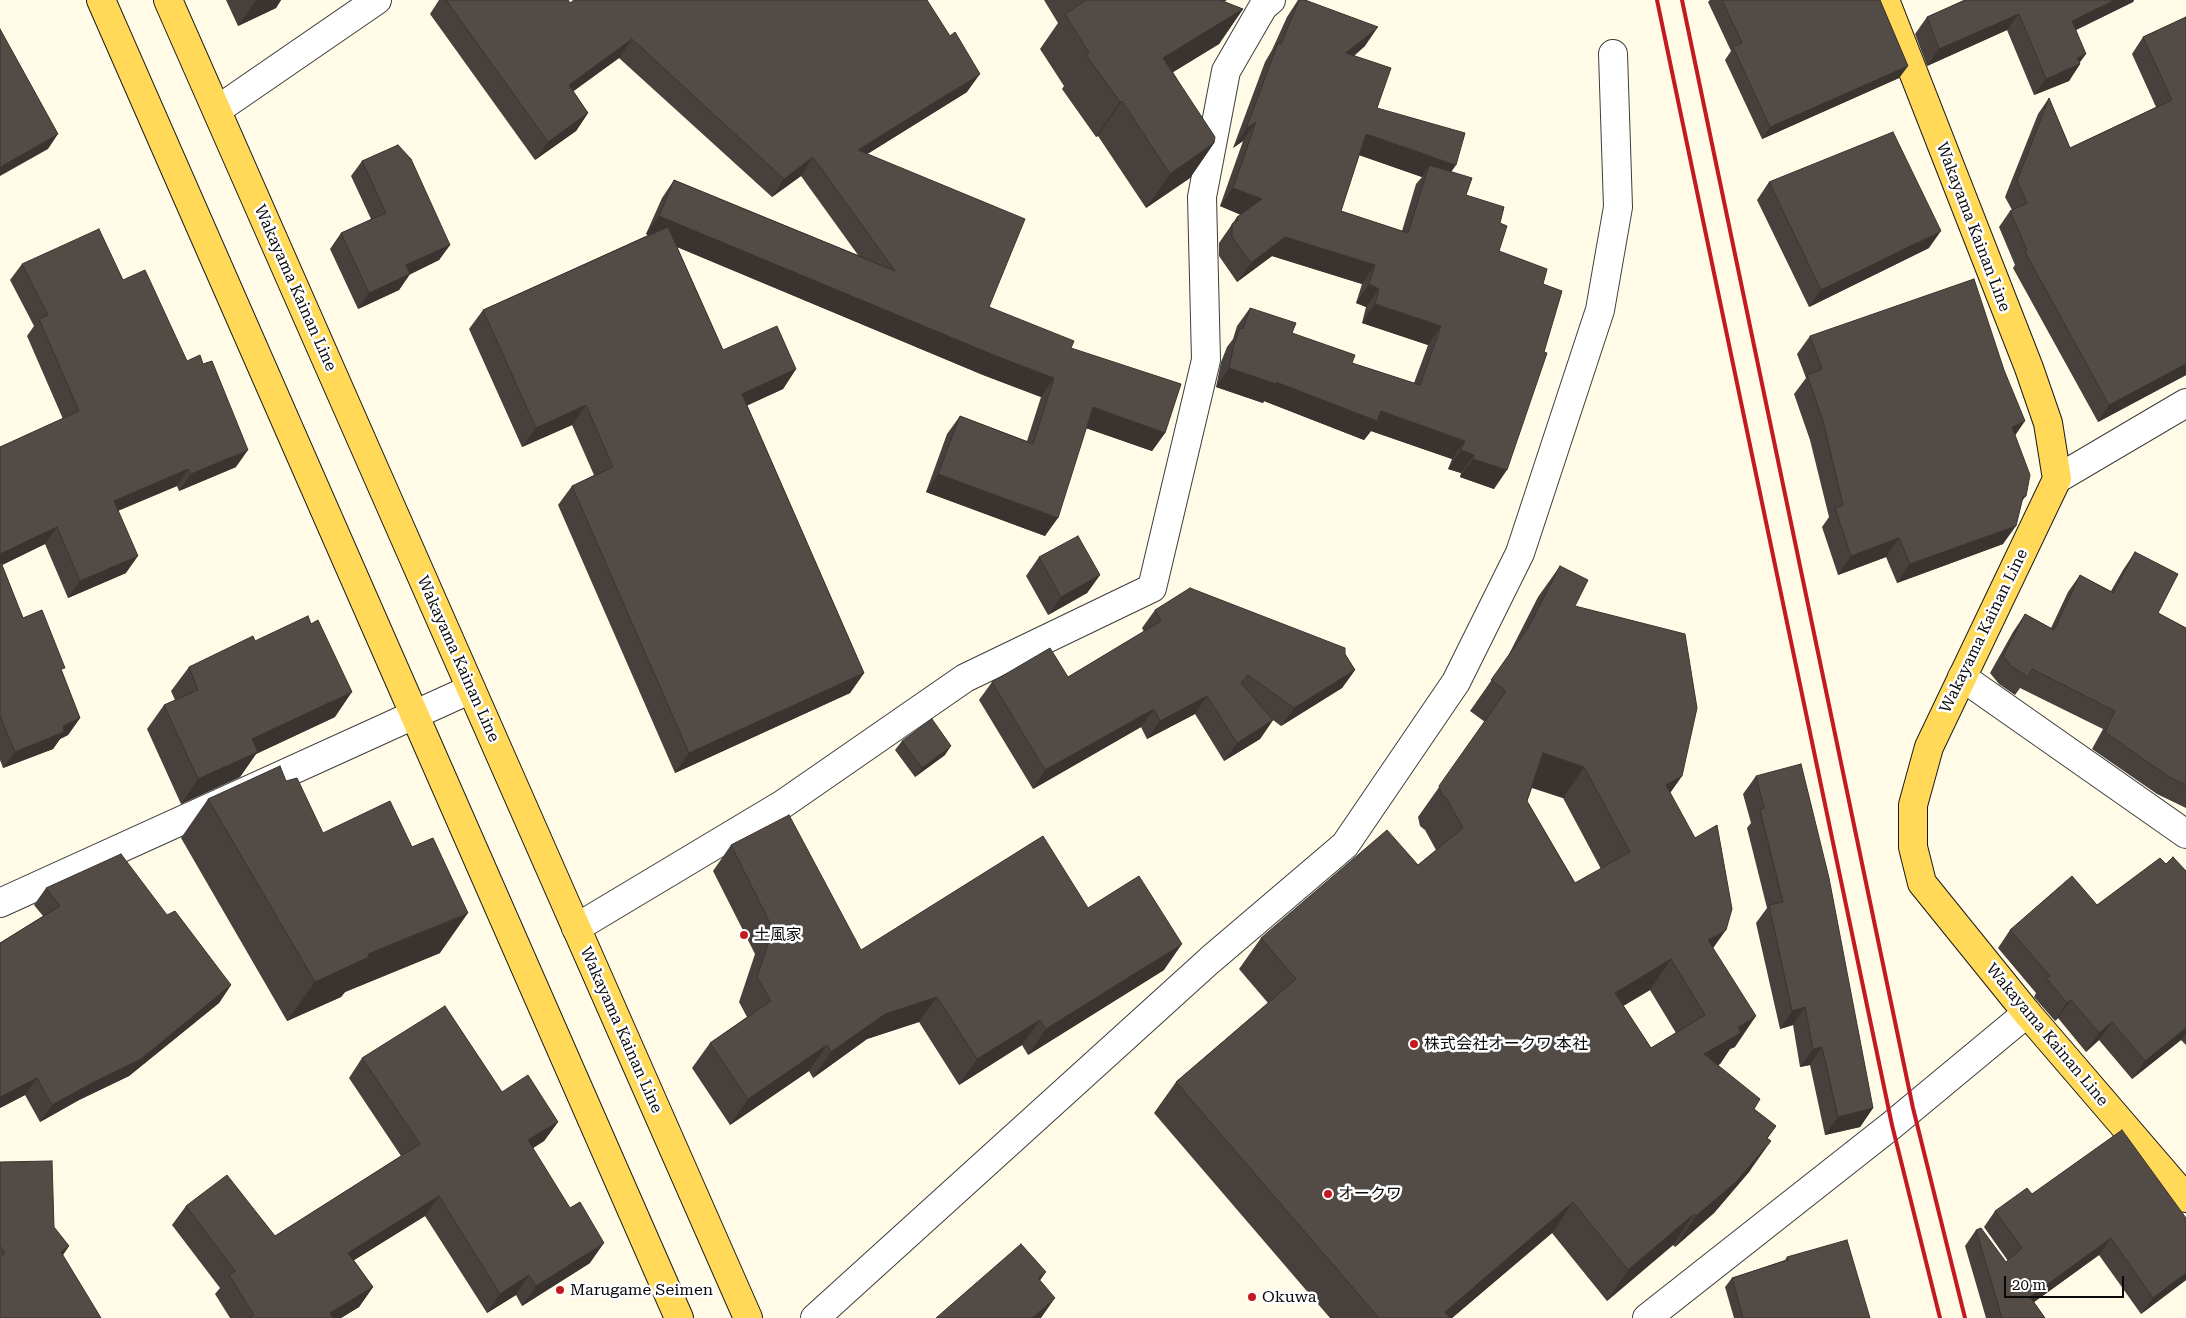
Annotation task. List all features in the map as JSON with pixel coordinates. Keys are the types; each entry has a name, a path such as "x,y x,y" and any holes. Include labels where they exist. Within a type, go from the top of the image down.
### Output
{"main road":[{"path":"101,0 679,1318"},
{"name":"Wakayama Kainan Line","path":"168,0 748,1318"},
{"name":"Wakayama Kainan Line","path":"1885,0 2029,368 2048,423 2057,479 1928,747 1913,805 1913,847 1922,883 2026,1013 2186,1198"}],"street":[{"path":"217,110 377,0"},
{"path":"576,928 783,804 965,678 1152,588 1206,360 1202,197 1226,71 1263,7 1271,0"},
{"path":"815,1318 1210,960 1346,845 1456,682 1520,553 1600,310 1618,207 1613,54"},
{"path":"2057,479 2186,404"},
{"path":"1962,677 2186,834"},
{"path":"0,903 471,689"},
{"path":"1647,1318 1878,1137 2026,1013"}],"building":[{"path":"446,0 568,0 570,3 574,0 927,0 950,36 955,32 980,74 858,150 1025,219 989,307 1074,341 1071,348 1181,384 1165,433 1093,407 1058,518 938,474 960,416 1033,444 1054,378 996,356 659,216 674,180 895,271 813,157 784,179 632,39 569,85 588,113 548,142"},
{"path":"1086,0 1220,0 1243,9 1163,58 1215,137 1214,143 1170,174 1122,101 1120,102 1086,55 1089,53 1065,14"},
{"path":"1299,0 1305,0 1378,27 1346,53 1391,68 1377,108 1465,133 1456,165 1366,134 1341,211 1408,233 1429,165 1472,178 1466,195 1504,207 1500,223 1507,226 1499,251 1547,269 1543,284 1562,291 1544,352 1547,353 1507,470 1473,459 1474,455 1461,450 1465,441 1381,411 1377,421 1276,382 1276,384 1229,368 1234,344 1240,328 1243,329 1250,308 1296,323 1292,333 1355,355 1352,363 1420,385 1441,326 1375,304 1379,289 1369,284 1375,265 1285,237 1251,263 1232,237 1232,224 1238,220 1237,217 1262,199 1233,188 1256,122 1246,129 1278,43 1281,44"},
{"path":"1722,0 1880,0 1908,66 1770,127 1733,47 1742,43"},
{"path":"1965,0 2115,0 2072,21 2086,54 2077,58 2080,64 2046,79 2019,14 1939,49 1927,17"},
{"path":"2186,17 2186,364 2109,405 2025,252 2027,250 2010,211 2027,203 2017,181 2049,98 2070,148 2172,100 2143,37"},
{"path":"0,29 58,134 0,167"},
{"path":"1893,132 1941,231 1821,290 1769,182"},
{"path":"398,145 411,159 450,245 406,265 410,274 369,293 341,233 386,213 362,161"},
{"path":"668,227 723,350 777,326 796,369 742,394 864,673 689,753 572,486 613,467 586,405 536,428 483,310"},
{"path":"99,229 123,280 145,270 187,361 200,355 203,364 212,361 248,450 191,474 188,469 114,501 138,556 80,581 57,527 0,554 0,447 79,411 39,319 48,315 22,264"},
{"path":"1974,279 2004,370 2025,421 2012,427 2030,475 2026,496 2023,497 2016,526 1910,564 1899,538 1851,556 1835,508 1843,505 1823,421 1807,375 1822,369 1810,336"},
{"path":"1078,536 1100,575 1061,597 1039,557"},
{"path":"2135,552 2178,574 2158,613 2186,628 2186,785 2169,777 2105,732 2115,711 2032,669 2028,677 2011,666 2003,656 2025,614 2054,630 2080,575 2113,593"},
{"path":"0,560 23,618 42,610 65,668 61,669 80,718 63,726 64,732 15,752 0,716"},
{"path":"1560,566 1588,580 1575,606 1685,634 1697,708 1682,776 1666,785 1695,838 1717,825 1732,909 1726,930 1708,940 1756,1016 1738,1027 1741,1033 1704,1054 1760,1099 1754,1109 1776,1126 1767,1138 1771,1141 1736,1182 1696,1216 1694,1214 1628,1270 1573,1202 1445,1312 1450,1318 1379,1318 1176,1082 1296,979 1261,938 1387,830 1418,865 1463,828 1447,799 1442,795 1439,786 1506,691 1491,680 1528,628","holes":["1543,753 1584,767 1630,852 1575,883 1527,801","1671,959 1705,1015 1651,1048 1615,993"]},
{"path":"1190,588 1345,648 1345,654 1355,670 1294,708 1248,675 1241,683 1273,720 1237,743 1207,696 1160,721 1154,709 1045,770 992,682 1050,648 1068,677 1161,621 1155,610"},
{"path":"308,616 311,624 318,620 352,692 252,739 258,752 198,779 164,705 198,690 189,667 253,636 255,641"},
{"path":"932,719 951,746 922,768 902,741"},
{"path":"1801,764 1829,878 1873,1108 1838,1117 1822,1047 1813,1049 1805,1007 1792,1011 1769,905 1783,902 1760,810 1764,808 1756,776"},
{"path":"280,766 286,781 297,778 323,833 390,801 412,847 433,838 468,913 368,954 369,957 315,982 208,799"},
{"path":"789,815 861,950 1043,836 1088,908 1139,876 1182,944 1046,1029 1040,1020 977,1059 937,997 885,1014 831,1052 827,1045 748,1099 710,1043 771,1001 757,977 773,929 731,845"},
{"path":"121,854 167,915 175,911 231,985 141,1059 52,1105 37,1078 0,1097 0,943 60,906 46,888"},
{"path":"2173,857 2186,871 2186,1028 2145,1061 2112,1022 2099,1033 2071,1000 2067,1003 2046,978 2050,976 2010,930 2072,876 2097,905 2160,858 2166,864"},
{"path":"445,1006 502,1092 528,1075 558,1122 528,1140 570,1208 580,1202 604,1243 536,1286 529,1275 500,1294 439,1196 348,1253 373,1287 330,1313 333,1318 249,1318 254,1315 229,1275 235,1271 186,1206 227,1175 275,1236 420,1144 362,1058"},
{"path":"2122,1130 2186,1218 2186,1273 2153,1298 2111,1238 2030,1297 2045,1318 2002,1318 1976,1230 1981,1228 2006,1262 2022,1248 1995,1211 2027,1188 2032,1194"},
{"path":"52,1161 54,1227 69,1246 61,1252 101,1318 0,1318 0,1257 5,1253 0,1246 0,1162"},
{"path":"1847,1240 1870,1318 1743,1318 1732,1278 1788,1260 1787,1257"},
{"path":"1021,1244 1046,1272 1038,1278 1055,1298 1032,1318 936,1318"}],"railway":[{"path":"1657,0 1892,1125 1940,1318"},
{"path":"1682,0 1913,1108 1965,1318"}],"place":[{"name":"土風家","path":"744,935"},
{"name":"株式会社オークワ 本社","path":"1414,1044"},
{"name":"オークワ","path":"1328,1194"},
{"name":"Marugame Seimen","path":"560,1290"},
{"name":"Okuwa","path":"1252,1297"}]}
